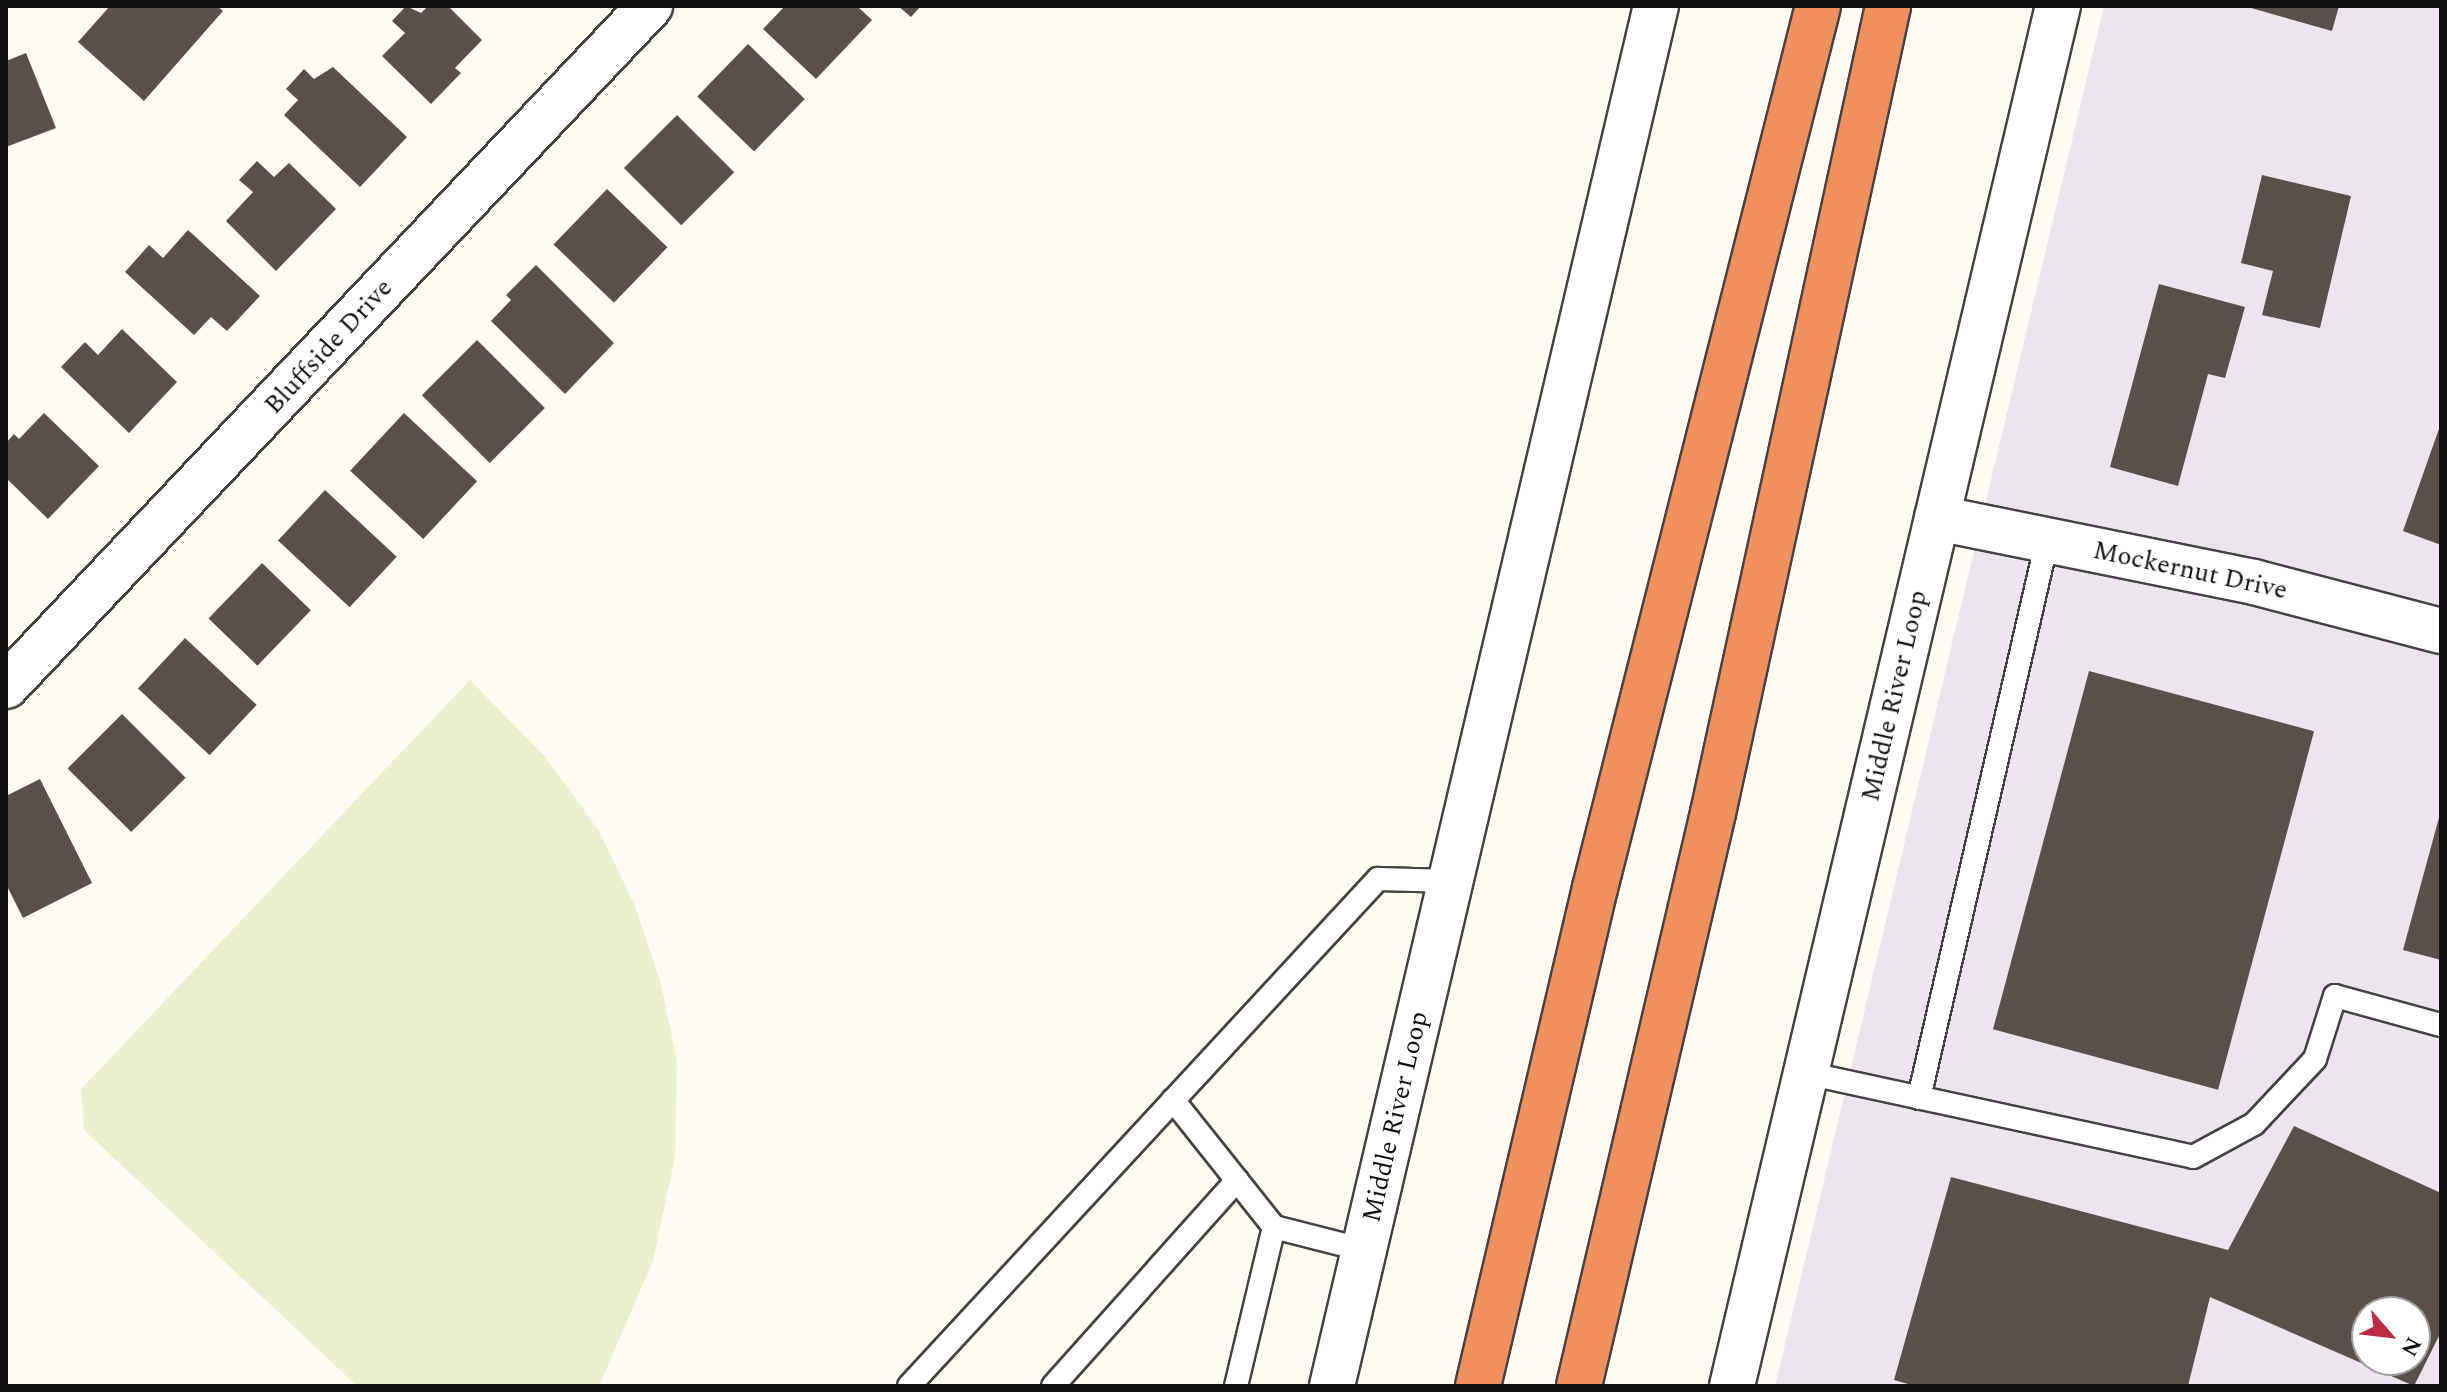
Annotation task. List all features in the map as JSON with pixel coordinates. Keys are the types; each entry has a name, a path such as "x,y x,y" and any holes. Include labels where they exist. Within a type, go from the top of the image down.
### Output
{"highway":[{"path":"1478,1386 1595,888 1818,6"},
{"path":"1579,1386 1713,813 1888,6"}],"street":[{"name":"Bluffside Drive","path":"6,686 650,6"},
{"name":"Middle River Loop","path":"1332,1386 1656,6"},
{"name":"Middle River Loop","path":"1732,1386 2058,6"},
{"name":"Mockernut Drive","path":"1937,518 2254,582 2441,631"}],"lane":[{"path":"1919,1098 2047,541"},
{"path":"909,1386 1378,879 1452,881"},
{"path":"1806,1073 2193,1157 2254,1124 2315,1059 2335,996 2441,1025"},
{"path":"1173,1100 1274,1227 1364,1250"},
{"path":"1053,1386 1237,1180"},
{"path":"1236,1386 1274,1227"}],"shaded area":[{"path":"2104,6 2441,6 2441,1386 1775,1386"}],"green space":[{"path":"470,680 546,758 599,831 635,906 661,984 677,1061 675,1157 653,1261 599,1386 357,1386 84,1130 81,1089"}],"building":[{"path":"110,6 217,6 223,11 144,101 78,42"},
{"path":"406,6 421,13 428,6 448,6 482,40 455,68 461,73 431,104 382,56 405,33 392,21"},
{"path":"785,6 857,6 872,20 816,79 763,29"},
{"path":"898,6 921,6 911,17"},
{"path":"2244,6 2339,6 2332,31"},
{"path":"748,44 805,99 754,151 697,97"},
{"path":"26,53 56,128 6,147 6,61"},
{"path":"333,67 407,137 360,187 284,115 298,100 286,89 304,69 314,79"},
{"path":"677,115 734,172 681,225 624,168"},
{"path":"257,161 274,177 289,163 336,209 276,271 226,221 253,192 239,180"},
{"path":"2262,175 2351,196 2320,328 2262,315 2273,271 2241,263"},
{"path":"607,189 667,247 614,303 554,244"},
{"path":"188,230 260,296 227,331 211,317 194,335 125,272 149,245 163,258"},
{"path":"536,265 614,343 565,394 491,321 511,300 506,295"},
{"path":"2159,284 2245,307 2225,378 2208,374 2178,486 2110,467"},
{"path":"122,329 177,382 129,433 61,367 85,342 98,355"},
{"path":"477,340 545,408 490,463 422,395"},
{"path":"44,413 99,466 48,519 6,478 6,443 14,434 19,439"},
{"path":"404,413 477,481 423,539 350,471"},
{"path":"2441,423 2441,545 2403,531"},
{"path":"325,490 397,557 350,607 278,540"},
{"path":"262,563 311,610 257,666 209,618"},
{"path":"185,638 257,705 210,755 138,688"},
{"path":"2089,671 2314,731 2218,1090 1993,1029"},
{"path":"122,714 186,778 131,832 68,768"},
{"path":"40,779 92,883 23,918 6,884 6,796"},
{"path":"2441,814 2441,960 2403,950"},
{"path":"2294,1126 2441,1193 2441,1332 2431,1352 2431,1296 2351,1296 2351,1359 2210,1297 2188,1386 1915,1386 1894,1380 1951,1177 2228,1250"},
{"path":"2391,1376 2419,1376 2414,1386"}]}
